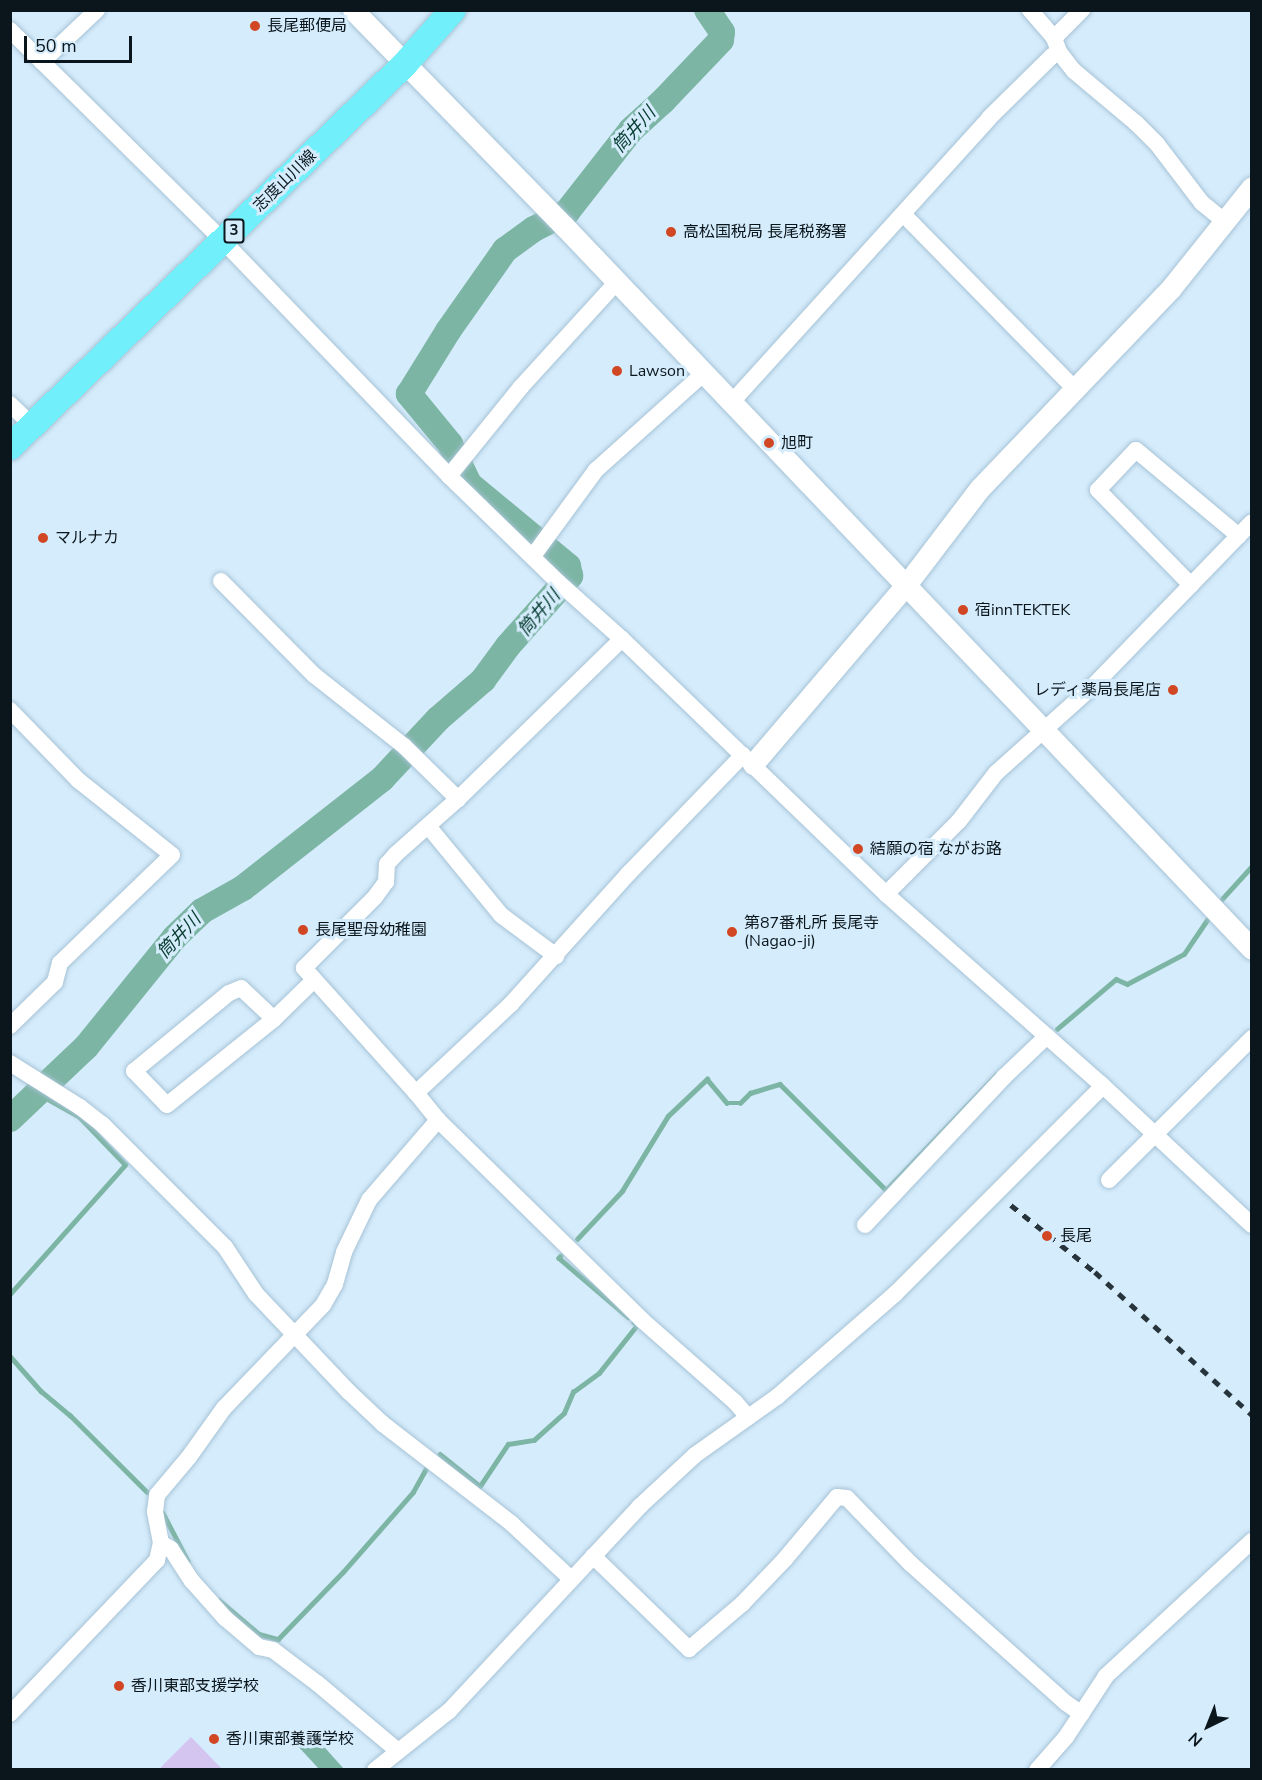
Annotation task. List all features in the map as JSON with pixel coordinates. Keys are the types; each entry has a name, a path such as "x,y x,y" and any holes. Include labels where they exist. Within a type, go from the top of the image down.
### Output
{"main road":[{"name":"志度山川線","path":"10,447 405,64 453,10"}],"street":[{"path":"42,62 97,10"},
{"path":"353,10 556,218 1251,949"},
{"path":"1030,10 1074,71 1157,144 1202,203 1223,220"},
{"path":"731,403 904,215 989,118 1052,56 1056,45 1082,10"},
{"path":"10,30 223,241 449,476 540,546 558,582 622,639 886,894 1103,1086 1251,1225"},
{"path":"416,1093 511,1004 629,873 748,760 906,585 980,488 1198,258 1223,220 1251,187"},
{"path":"904,215 1074,388"},
{"path":"449,476 468,456 521,387 616,283"},
{"path":"540,546 596,470 612,453 703,374"},
{"path":"10,404 33,426"},
{"path":"886,894 959,821 996,773 1093,686 1247,530 1137,450 1098,490 1191,585"},
{"path":"221,581 314,675 410,751 458,799"},
{"path":"622,639 458,799 387,864 386,882 375,897 304,968 438,1120 642,1320 735,1402 748,1417"},
{"path":"10,710 78,780 172,855 60,963 55,982 10,1026"},
{"path":"428,826 501,915 556,956"},
{"path":"274,1019 241,988 229,993 134,1071 167,1105 274,1019 314,980"},
{"path":"865,1225 1004,1077 1047,1036"},
{"path":"1109,1180 1251,1038"},
{"path":"10,1063 80,1107 102,1124 225,1247 256,1294 383,1424 511,1523 571,1579"},
{"path":"375,1770 449,1711 593,1556 695,1455 809,1371 895,1294 1103,1086"},
{"path":"10,1714 158,1560 161,1543 154,1512 157,1495 189,1457 224,1407 323,1305 335,1284 344,1252 369,1200 438,1120"},
{"path":"593,1556 689,1649 742,1604 785,1559 837,1497 847,1498 911,1564 1066,1703 1082,1714"},
{"path":"1037,1770 1066,1737 1106,1676 1251,1541"},
{"path":"161,1543 171,1549 192,1581 225,1618 259,1647 273,1650 317,1683 398,1751"}],"shaded area":[{"path":"309,1730 344,1769 319,1769 295,1743"},
{"path":"191,1737 222,1769 161,1769"}],"waterway":[{"name":"筒井川","path":"10,1119 86,1047 175,937 202,911 243,888 382,779 438,719 483,680 508,646 570,576 568,566 469,484 450,444 409,394 448,331 505,250 534,229 567,212 631,130 663,101 721,40 722,32 707,10"},
{"path":"1222,899 1252,866"},
{"path":"1057,1029 1116,979 1127,984 1184,954 1207,920"},
{"path":"577,1239 622,1191 668,1116 707,1079 727,1103 740,1103 750,1093 780,1084 886,1190 996,1075"},
{"path":"10,1294 125,1165 79,1117 36,1093"},
{"path":"561,1256 559,1258 628,1317"},
{"path":"440,1454 480,1486 508,1444 534,1440 564,1413 573,1392 599,1373 637,1325 634,1323"},
{"path":"10,1356 41,1391 70,1415 147,1492"},
{"path":"219,1600 259,1634 278,1639 343,1572 413,1492 426,1469"},
{"path":"163,1513 188,1561"}],"railway":[{"path":"1011,1205 1095,1272 1252,1415"}],"place":[{"name":"長尾郵便局","path":"255,26"},
{"name":"高松国税局 長尾税務署","path":"671,232"},
{"name":"Lawson","path":"617,371"},
{"name":"旭町","path":"769,443"},
{"name":"マルナカ","path":"43,538"},
{"name":"宿innTEKTEK","path":"963,610"},
{"name":"レディ薬局長尾店","path":"1173,690"},
{"name":"結願の宿 ながお路","path":"858,849"},
{"name":"長尾聖母幼稚園","path":"303,930"},
{"name":"第87番札所 長尾寺 (Nagao-ji)","path":"732,932"},
{"name":"長尾","path":"1047,1236"},
{"name":"香川東部支援学校","path":"119,1686"},
{"name":"香川東部養護学校","path":"214,1739"}]}
